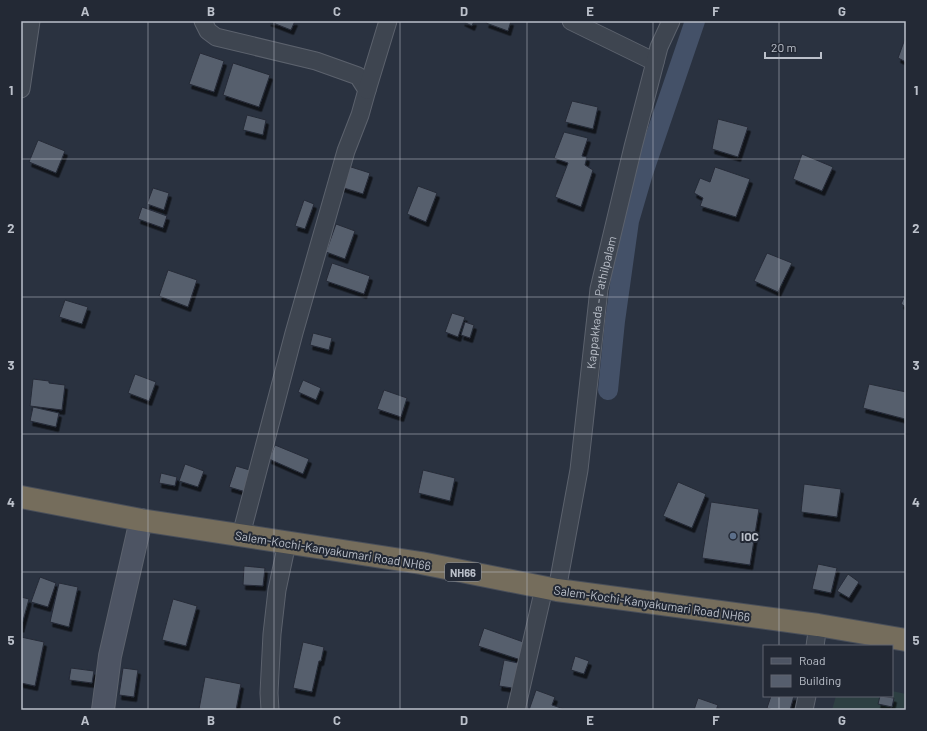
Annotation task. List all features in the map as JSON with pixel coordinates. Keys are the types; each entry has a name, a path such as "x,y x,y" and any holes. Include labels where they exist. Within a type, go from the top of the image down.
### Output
{"highway":[{"name":"Salem-Kochi-Kanyakumari Road NH66","path":"21,497 141,520 421,564 551,589 818,625 906,640"}],"street":[{"path":"21,86 32,21"},
{"path":"203,21 208,32 216,37 316,61 358,76 367,90"},
{"path":"241,535 294,333 346,151 360,115 388,21"},
{"path":"571,21 655,62"},
{"name":"Kappakkada - Pathilpalam","path":"516,710 551,589 579,470 599,289 659,47 671,21"},
{"path":"102,710 110,656 141,520"},
{"path":"270,710 269,692 272,634 277,590 287,543"},
{"path":"815,645 818,625"},
{"path":"804,710 806,697"}],"shaded area":[{"path":"893,691 906,694 906,710 832,710 836,697 893,697"}],"building":[{"path":"268,21 295,21 291,30"},
{"path":"462,21 474,21 472,26"},
{"path":"487,21 511,21 508,31 486,23"},
{"path":"906,36 906,62 898,58"},
{"path":"200,53 224,61 214,92 189,84"},
{"path":"233,63 270,75 259,107 223,95"},
{"path":"572,101 598,107 593,129 565,122"},
{"path":"247,115 266,120 263,135 243,130"},
{"path":"718,119 748,127 738,157 712,149"},
{"path":"564,132 588,138 582,156 587,157 585,165 593,170 581,207 555,197 568,163 554,158"},
{"path":"38,140 65,151 56,173 29,162"},
{"path":"802,154 833,167 822,191 793,179"},
{"path":"348,166 370,173 363,194 341,187"},
{"path":"715,167 750,179 736,217 700,206 703,198 694,193 700,178 710,182"},
{"path":"418,186 437,193 426,222 407,214"},
{"path":"153,188 169,193 164,210 147,204"},
{"path":"304,200 314,204 305,229 295,226"},
{"path":"142,207 167,216 163,228 138,219"},
{"path":"336,224 355,231 345,259 326,252"},
{"path":"767,253 792,263 778,292 754,281"},
{"path":"332,263 370,276 364,294 326,281"},
{"path":"168,270 197,280 188,307 159,296"},
{"path":"906,295 906,307 901,304"},
{"path":"65,300 88,307 82,324 59,317"},
{"path":"452,313 465,317 458,337 445,332"},
{"path":"465,322 474,325 470,338 461,335"},
{"path":"313,333 332,338 329,350 310,345"},
{"path":"135,374 156,382 149,401 128,393"},
{"path":"33,379 65,385 62,410 30,406"},
{"path":"303,380 321,388 316,400 298,392"},
{"path":"869,384 906,392 905,419 863,408"},
{"path":"384,390 407,398 401,417 377,409"},
{"path":"33,407 59,413 56,427 30,421"},
{"path":"275,445 309,459 303,474 269,459"},
{"path":"185,464 204,471 198,487 179,481"},
{"path":"236,466 253,471 246,492 229,487"},
{"path":"423,470 455,478 450,501 418,493"},
{"path":"161,473 177,477 175,486 159,483"},
{"path":"678,482 706,494 692,528 663,516"},
{"path":"804,484 841,489 837,517 801,512"},
{"path":"711,502 759,509 750,565 702,558"},
{"path":"818,564 837,568 831,593 812,589"},
{"path":"244,566 265,568 263,586 243,585"},
{"path":"848,574 859,582 849,598 837,591"},
{"path":"40,577 56,583 48,607 31,602"},
{"path":"59,583 78,587 69,627 50,622"},
{"path":"21,597 29,599 21,628"},
{"path":"173,599 197,606 186,646 162,640"},
{"path":"484,628 529,644 524,661 478,646"},
{"path":"21,637 44,642 35,686 21,683"},
{"path":"303,642 324,647 321,661 319,661 312,692 293,688"},
{"path":"575,656 589,661 584,674 571,670"},
{"path":"504,660 523,664 519,689 499,686"},
{"path":"71,668 94,671 92,683 69,680"},
{"path":"123,668 138,670 134,697 119,695"},
{"path":"205,677 241,684 236,710 199,709"},
{"path":"536,690 555,697 552,705 567,710 529,710"},
{"path":"771,697 794,697 790,710 773,710 767,708"},
{"path":"880,697 894,698 892,707 878,704"},
{"path":"698,698 718,705 716,710 694,710"}],"waterway":[{"path":"608,390 615,321 629,221 643,173 695,21"}],"place":[{"name":"IOC","path":"733,536"}]}
